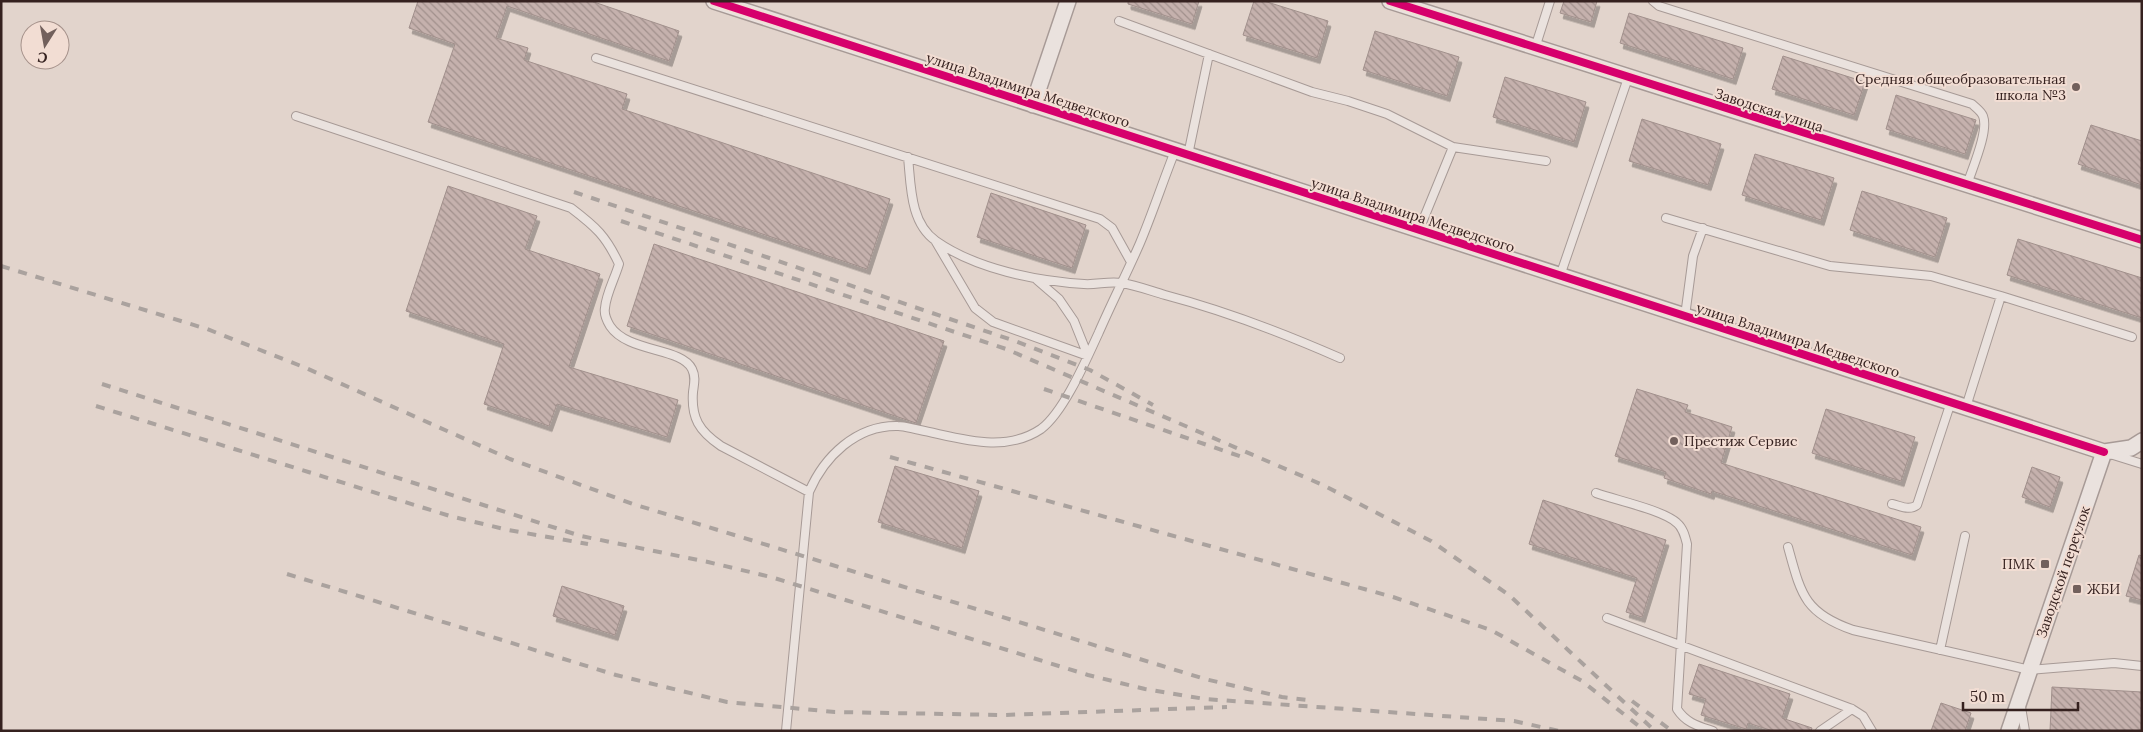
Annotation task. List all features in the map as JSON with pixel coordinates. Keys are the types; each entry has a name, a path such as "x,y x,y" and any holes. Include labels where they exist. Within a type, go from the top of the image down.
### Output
{"street":[{"name":"улица Владимира Медведского","path":"714,1 2104,452"},
{"path":"1033,105 1068,1"},
{"name":"Заводская улица","path":"1390,1 2142,240"},
{"path":"2104,452 2131,448 2142,441"},
{"name":"Заводской переулок","path":"2010,731 2104,452"}],"lane":[{"path":"1535,48 1550,1"},
{"path":"1654,1 1659,6 1972,104 1981,112 1984,118 1984,129 1967,185"},
{"path":"1118,21 1312,92 1387,114 1453,147 1546,162"},
{"path":"786,731 809,492 817,474 830,456 850,440 873,430 897,426 989,443 1009,443 1026,438 1042,428 1054,416 1088,356 1182,153 1210,54"},
{"path":"596,58 1100,219 1112,228 1131,262"},
{"path":"1560,276 1628,78"},
{"path":"296,116 571,208 596,226 610,245 619,264 604,309 608,322 614,332 625,340 686,361 692,370 695,380 694,415 707,437 720,446 809,492"},
{"path":"1419,230 1453,147"},
{"path":"908,158 914,210 924,228 935,240 975,308 993,322 1088,356"},
{"path":"1666,218 1830,266 1931,276 2132,337"},
{"path":"1685,316 1693,256 1703,228"},
{"path":"935,240 965,256 996,269 1035,279 1086,284 1121,283 1224,312 1280,332 1340,358"},
{"path":"1035,279 1059,299 1074,321 1088,356"},
{"path":"1966,407 2001,296"},
{"path":"1892,504 1907,508 1917,505 1951,402"},
{"path":"2104,452 2142,464"},
{"path":"1596,493 1663,515 1677,523 1684,533 1687,544 1677,709 1682,717 1691,724 1713,731"},
{"path":"1940,650 1965,536"},
{"path":"1788,547 1802,593 1814,609 1831,623 1853,630 2030,670 2114,663 2142,666"},
{"path":"1606,618 1852,709 1862,716 1872,731"},
{"path":"2020,700 2025,731"},
{"path":"1820,731 1852,709"}],"building":[{"path":"418,1 591,1 679,31 669,61 507,6 496,38 528,48 524,60 627,94 622,109 890,199 867,269 428,122 455,44 409,28"},
{"path":"1128,1 1199,1 1192,24 1128,4"},
{"path":"1254,1 1264,1 1328,21 1317,58 1243,35"},
{"path":"1564,1 1597,1 1591,22 1560,13"},
{"path":"1629,13 1743,48 1733,79 1620,43"},
{"path":"1375,31 1459,57 1447,96 1363,70"},
{"path":"1783,56 1865,82 1854,115 1772,89"},
{"path":"1505,77 1586,102 1574,142 1493,117"},
{"path":"1896,95 1976,120 1965,154 1886,129"},
{"path":"1642,119 1721,144 1708,185 1629,161"},
{"path":"2091,125 2142,141 2142,185 2078,164"},
{"path":"1755,154 1834,178 1821,220 1742,195"},
{"path":"448,186 537,216 525,249 600,274 569,367 678,400 667,437 557,404 549,426 484,404 504,344 406,311"},
{"path":"1862,191 1947,218 1935,257 1850,230"},
{"path":"991,193 1086,225 1072,268 977,237"},
{"path":"2018,239 2142,278 2142,318 2007,275"},
{"path":"654,244 944,341 916,423 627,326"},
{"path":"1637,389 1688,405 1685,412 1732,427 1721,463 1921,527 1912,555 1712,491 1711,494 1664,478 1666,472 1615,456"},
{"path":"1826,409 1915,437 1901,481 1812,453"},
{"path":"895,466 979,491 962,548 878,522"},
{"path":"2032,467 2060,477 2050,507 2022,497"},
{"path":"1543,500 1666,540 1642,617 1626,612 1637,578 1529,544"},
{"path":"2139,555 2142,556 2142,600 2126,596"},
{"path":"562,586 624,606 615,635 553,616"},
{"path":"1699,664 1790,694 1782,718 1812,728 1811,731 1773,731 1748,723 1746,729 1701,715 1706,699 1689,694"},
{"path":"2052,687 2142,692 2142,731 2050,731"},
{"path":"1941,703 1971,713 1965,731 1931,731"}],"railway":[{"path":"574,192 1015,341 1090,370 1153,405"},
{"path":"621,221 1006,349 1323,485 1431,541 1509,595 1655,731"},
{"path":"1,266 207,329 306,368 510,459 633,504 1205,679 1282,697 1308,700"},
{"path":"102,384 581,536 771,577 1088,675 1145,689 1205,699 1514,721 1559,731"},
{"path":"1044,389 1248,459"},
{"path":"96,406 450,516 508,530 588,544"},
{"path":"890,457 1393,597 1491,630 1582,681 1645,731"},
{"path":"287,574 616,675 727,702 835,712 1003,715 1227,707"},
{"path":"1632,701 1672,731"}],"cycle path":[{"path":"714,1 2104,452"},
{"path":"1390,1 2142,240"}],"place":[{"name":"Cредняя общеобразовательная школа №3","path":"2076,87"},
{"name":"Престиж Сервис","path":"1674,441"},
{"name":"ПМК","path":"2045,564"},
{"name":"ЖБИ","path":"2077,589"}]}
